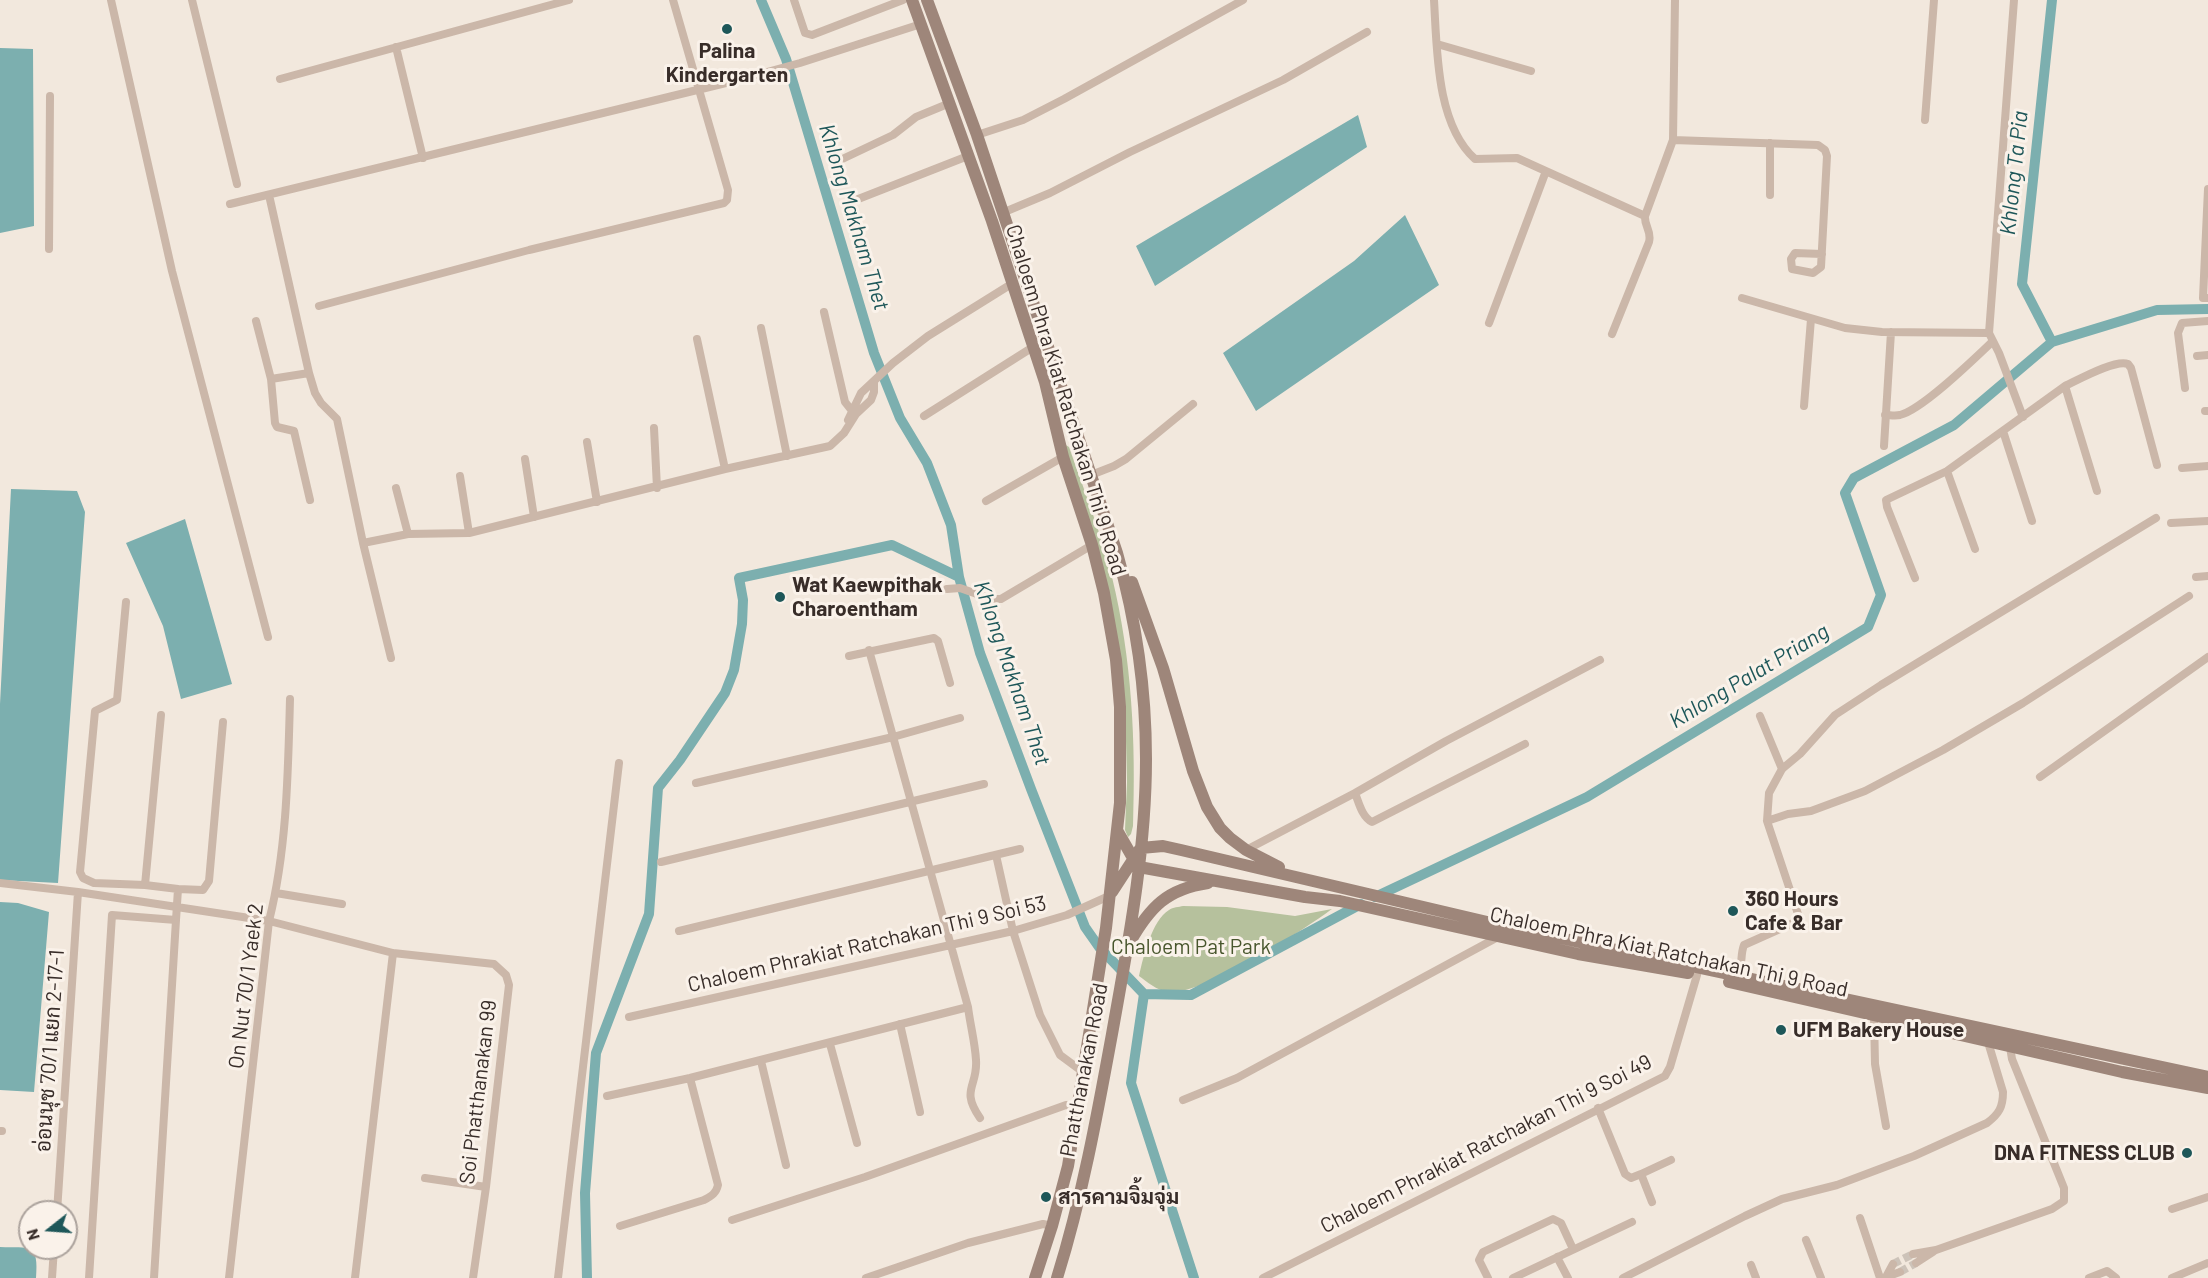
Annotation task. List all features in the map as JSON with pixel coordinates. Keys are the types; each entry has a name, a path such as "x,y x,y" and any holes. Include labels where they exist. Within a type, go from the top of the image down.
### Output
{"main road":[{"name":"Chaloem Phra Kiat Ratchakan Thi 9 Road","path":"912,0 1013,283 1045,382 1062,457 1092,545 1104,593 1116,660 1120,707 1118,832 1110,896"},
{"name":"Chaloem Phra Kiat Ratchakan Thi 9 Road","path":"927,0 977,135 1117,553 1128,593 1143,695 1146,759 1141,848 1136,863 1215,882 1305,897 1402,908 1500,925 2208,1077"},
{"path":"963,140 977,135"},
{"path":"1117,553 1134,586 1163,668 1193,771 1207,807 1220,828 1246,850 1296,876"},
{"path":"1110,896 1136,863 1118,832"},
{"name":"Chaloem Phra Kiat Ratchakan Thi 9 Road","path":"1141,848 1163,846 1296,876 1356,891 1402,908 1498,937 1697,975 2122,1072 2208,1088"},
{"name":"Phatthanakan Road","path":"1057,1278 1074,1223 1099,1105 1125,960 1136,863"},
{"path":"1127,946 1146,914 1155,906 1186,887 1215,882"},
{"name":"Phatthanakan Road","path":"1035,1278 1068,1166 1110,896"}],"street":[{"path":"111,0 172,271 268,638"},
{"path":"192,0 237,184"},
{"path":"280,79 569,0"},
{"path":"319,306 529,250 724,203 729,196 728,190 673,0"},
{"path":"794,0 805,33 812,35 903,0"},
{"path":"977,135 1023,120 1243,0"},
{"path":"1434,0 1439,73 1450,120 1458,139 1467,152 1475,159 1516,158 1645,216"},
{"path":"1612,334 1649,242 1651,233 1644,221 1645,216 1672,140 1675,0"},
{"path":"1925,120 1934,0"},
{"path":"2014,0 1991,337 2023,417"},
{"path":"230,204 800,63 921,24"},
{"path":"1002,213 1050,193 1130,152 1283,80 1367,32"},
{"path":"1437,44 1531,71"},
{"path":"396,47 423,158"},
{"path":"49,249 50,96"},
{"path":"836,162 893,135 904,124 916,117 950,103"},
{"path":"1672,140 1818,145 1826,150 1822,254"},
{"path":"1770,143 1770,195"},
{"path":"848,203 968,156"},
{"path":"1489,323 1546,171"},
{"path":"2208,189 2203,298 2208,298"},
{"path":"269,195 315,393 321,403 337,419 363,543 391,658"},
{"path":"363,543 408,534 469,533 657,488 725,469 830,446 844,433 861,393 893,363 928,336 1013,283"},
{"path":"1742,298 1845,328 1991,337"},
{"path":"824,312 844,402 853,412"},
{"path":"1804,406 1811,319"},
{"path":"256,321 271,379 275,423 277,427 291,429 296,435 310,500"},
{"path":"2185,388 2178,333 2182,323 2208,321"},
{"path":"761,328 787,456"},
{"path":"1884,446 1887,332"},
{"path":"1885,415 1898,415 1911,410 1958,374 1991,337"},
{"path":"697,339 725,469"},
{"path":"924,416 1033,346"},
{"path":"2197,356 2208,355"},
{"path":"1915,578 1886,500 1947,471 2065,386 2117,363 2128,364 2157,465"},
{"path":"271,379 309,373"},
{"path":"2065,386 2097,491"},
{"path":"1091,475 1126,459 1193,404"},
{"path":"654,428 657,488"},
{"path":"2003,431 2032,520"},
{"path":"587,442 597,502"},
{"path":"986,501 1062,457"},
{"path":"525,459 534,517"},
{"path":"2182,468 2208,466"},
{"path":"1947,471 1975,549"},
{"path":"460,476 469,533"},
{"path":"396,488 408,534"},
{"path":"1738,976 1743,964 1744,945 1800,920 1767,821 1769,793 1782,769 1835,715 1890,679 2156,519"},
{"path":"2171,523 2208,521"},
{"path":"947,589 960,588 996,600 1001,599 1092,545"},
{"path":"2196,577 2208,576"},
{"path":"1767,821 1788,814 1811,811 1865,791 1943,750 2023,703 2189,596"},
{"path":"126,602 117,699 95,711 80,872 83,878 94,883 203,890 209,881 223,722"},
{"path":"849,656 934,638 938,641 950,683"},
{"path":"869,650 968,1007 976,1059 976,1075 969,1098 980,1118"},
{"path":"2040,777 2208,657"},
{"path":"1246,850 1600,660"},
{"name":"On Nut 70/1 Yaek 2","path":"229,1278 269,921 276,893 287,789 290,699"},
{"path":"145,885 161,715"},
{"path":"1760,716 1782,769"},
{"path":"696,783 892,737 960,718"},
{"path":"1355,793 1368,821 1372,822 1525,744"},
{"path":"558,1278 619,763"},
{"path":"662,862 984,784"},
{"path":"679,931 1020,849"},
{"path":"996,855 1013,931 1040,1015 1060,1055 1083,1072"},
{"name":"Soi Phatthanakan 99","path":"0,883 78,892 269,921 393,953 494,964 506,975 509,985 486,1187 473,1278"},
{"path":"154,1278 178,889"},
{"name":"อ่อนนุช 70/1 แยก 2-17-1","path":"58,1200 78,892"},
{"path":"276,893 342,904"},
{"name":"Chaloem Phrakiat Ratchakan Thi 9 Soi 53","path":"629,1017 1013,931 1087,908 1110,896"},
{"path":"90,1278 112,915 176,920"},
{"path":"1184,1100 1237,1078 1498,937"},
{"path":"355,1278 393,953"},
{"name":"Chaloem Phrakiat Ratchakan Thi 9 Soi 49","path":"1263,1278 1665,1076 1670,1067 1697,975"},
{"path":"607,1096 830,1044 968,1007"},
{"path":"1874,1016 1875,1064 1886,1126"},
{"path":"900,1024 920,1112"},
{"path":"1623,1278 1745,1216 1782,1200 1838,1185 1914,1156 1987,1123 1997,1116 2003,1101 2003,1092 1988,1042"},
{"path":"830,1044 857,1143"},
{"path":"1914,1259 2052,1209 2064,1201 2064,1188 2012,1059 2010,1047"},
{"path":"761,1061 786,1165"},
{"path":"620,1226 704,1200 712,1196 716,1190 718,1185 690,1078"},
{"path":"732,1220 865,1177 1066,1105 1077,1106"},
{"path":"1598,1108 1625,1174 1631,1178 1671,1160"},
{"path":"1641,1174 1652,1202"},
{"path":"425,1178 486,1187"},
{"path":"2172,1209 2208,1197"},
{"path":"1860,1218 1883,1278"},
{"path":"1488,1278 1479,1260 1483,1252 1553,1219 1561,1223 1573,1249"},
{"path":"1514,1278 1632,1222"},
{"path":"866,1278 968,1243 1043,1224 1052,1226"},
{"path":"1806,1240 1821,1278"},
{"path":"1557,1257 1568,1278"},
{"path":"52,1278 53,1260"},
{"path":"2172,1278 2208,1263"},
{"path":"1883,1278 1893,1264"},
{"path":"1751,1265 1756,1278"},
{"path":"1883,1278 1900,1272"},
{"path":"2089,1278 2108,1272 2116,1278"}],"green space":[{"path":"1064,444 1069,447 1103,544 1119,608 1128,670 1133,732 1133,826 1128,837 1125,830 1127,782 1125,701"},
{"name":"Chaloem Pat Park","path":"1183,906 1227,907 1295,916 1332,909 1276,946 1226,974 1183,991 1167,992 1156,988 1139,976 1149,940 1158,922 1169,910"}],"water":[{"path":"0,48 33,49 34,226 0,233"},
{"path":"1358,115 1367,147 1155,286 1136,246"},
{"path":"1405,215 1439,285 1256,411 1223,353 1354,261"},
{"path":"11,489 77,491 85,512 58,883 0,880 0,704"},
{"path":"185,519 232,684 181,699 163,626 126,543"},
{"path":"0,902 18,903 49,912 34,1092 0,1090"},
{"path":"0,1247 18,1247 18,1260 36,1260 36,1278 0,1278"}],"waterway":[{"name":"Khlong Makham Thet","path":"761,0 786,59 874,353 900,418 927,463 951,525 959,577 980,653 1031,789 1085,927 1099,947 1144,994"},
{"name":"Khlong Ta Pia","path":"2052,0 2022,284 2052,342"},
{"name":"Khlong Palat Priang","path":"1375,897 1587,797 1868,627 1881,595 1845,493 1854,478 1954,425 2052,342 2157,310 2208,309"},
{"path":"587,1278 585,1193 596,1053 649,914 658,788 680,760 725,693 734,670 742,624 743,600 739,578 892,545 959,577"},
{"name":"Khlong Palat Priang","path":"1144,994 1191,995 1361,904"},
{"name":"Khlong Makham Thet","path":"1144,994 1131,1083 1194,1278"}],"tunnel":[{"path":"1893,1264 1913,1254"},
{"path":"1900,1272 1916,1263"}],"place":[{"name":"Palina Kindergarten","path":"727,29"},
{"name":"Wat Kaewpithak Charoentham","path":"780,597"},
{"name":"360 Hours Cafe & Bar","path":"1733,911"},
{"name":"UFM Bakery House","path":"1781,1030"},
{"name":"DNA FITNESS CLUB","path":"2187,1153"},
{"name":"สารคามจิ้มจุ่ม","path":"1046,1197"}]}
